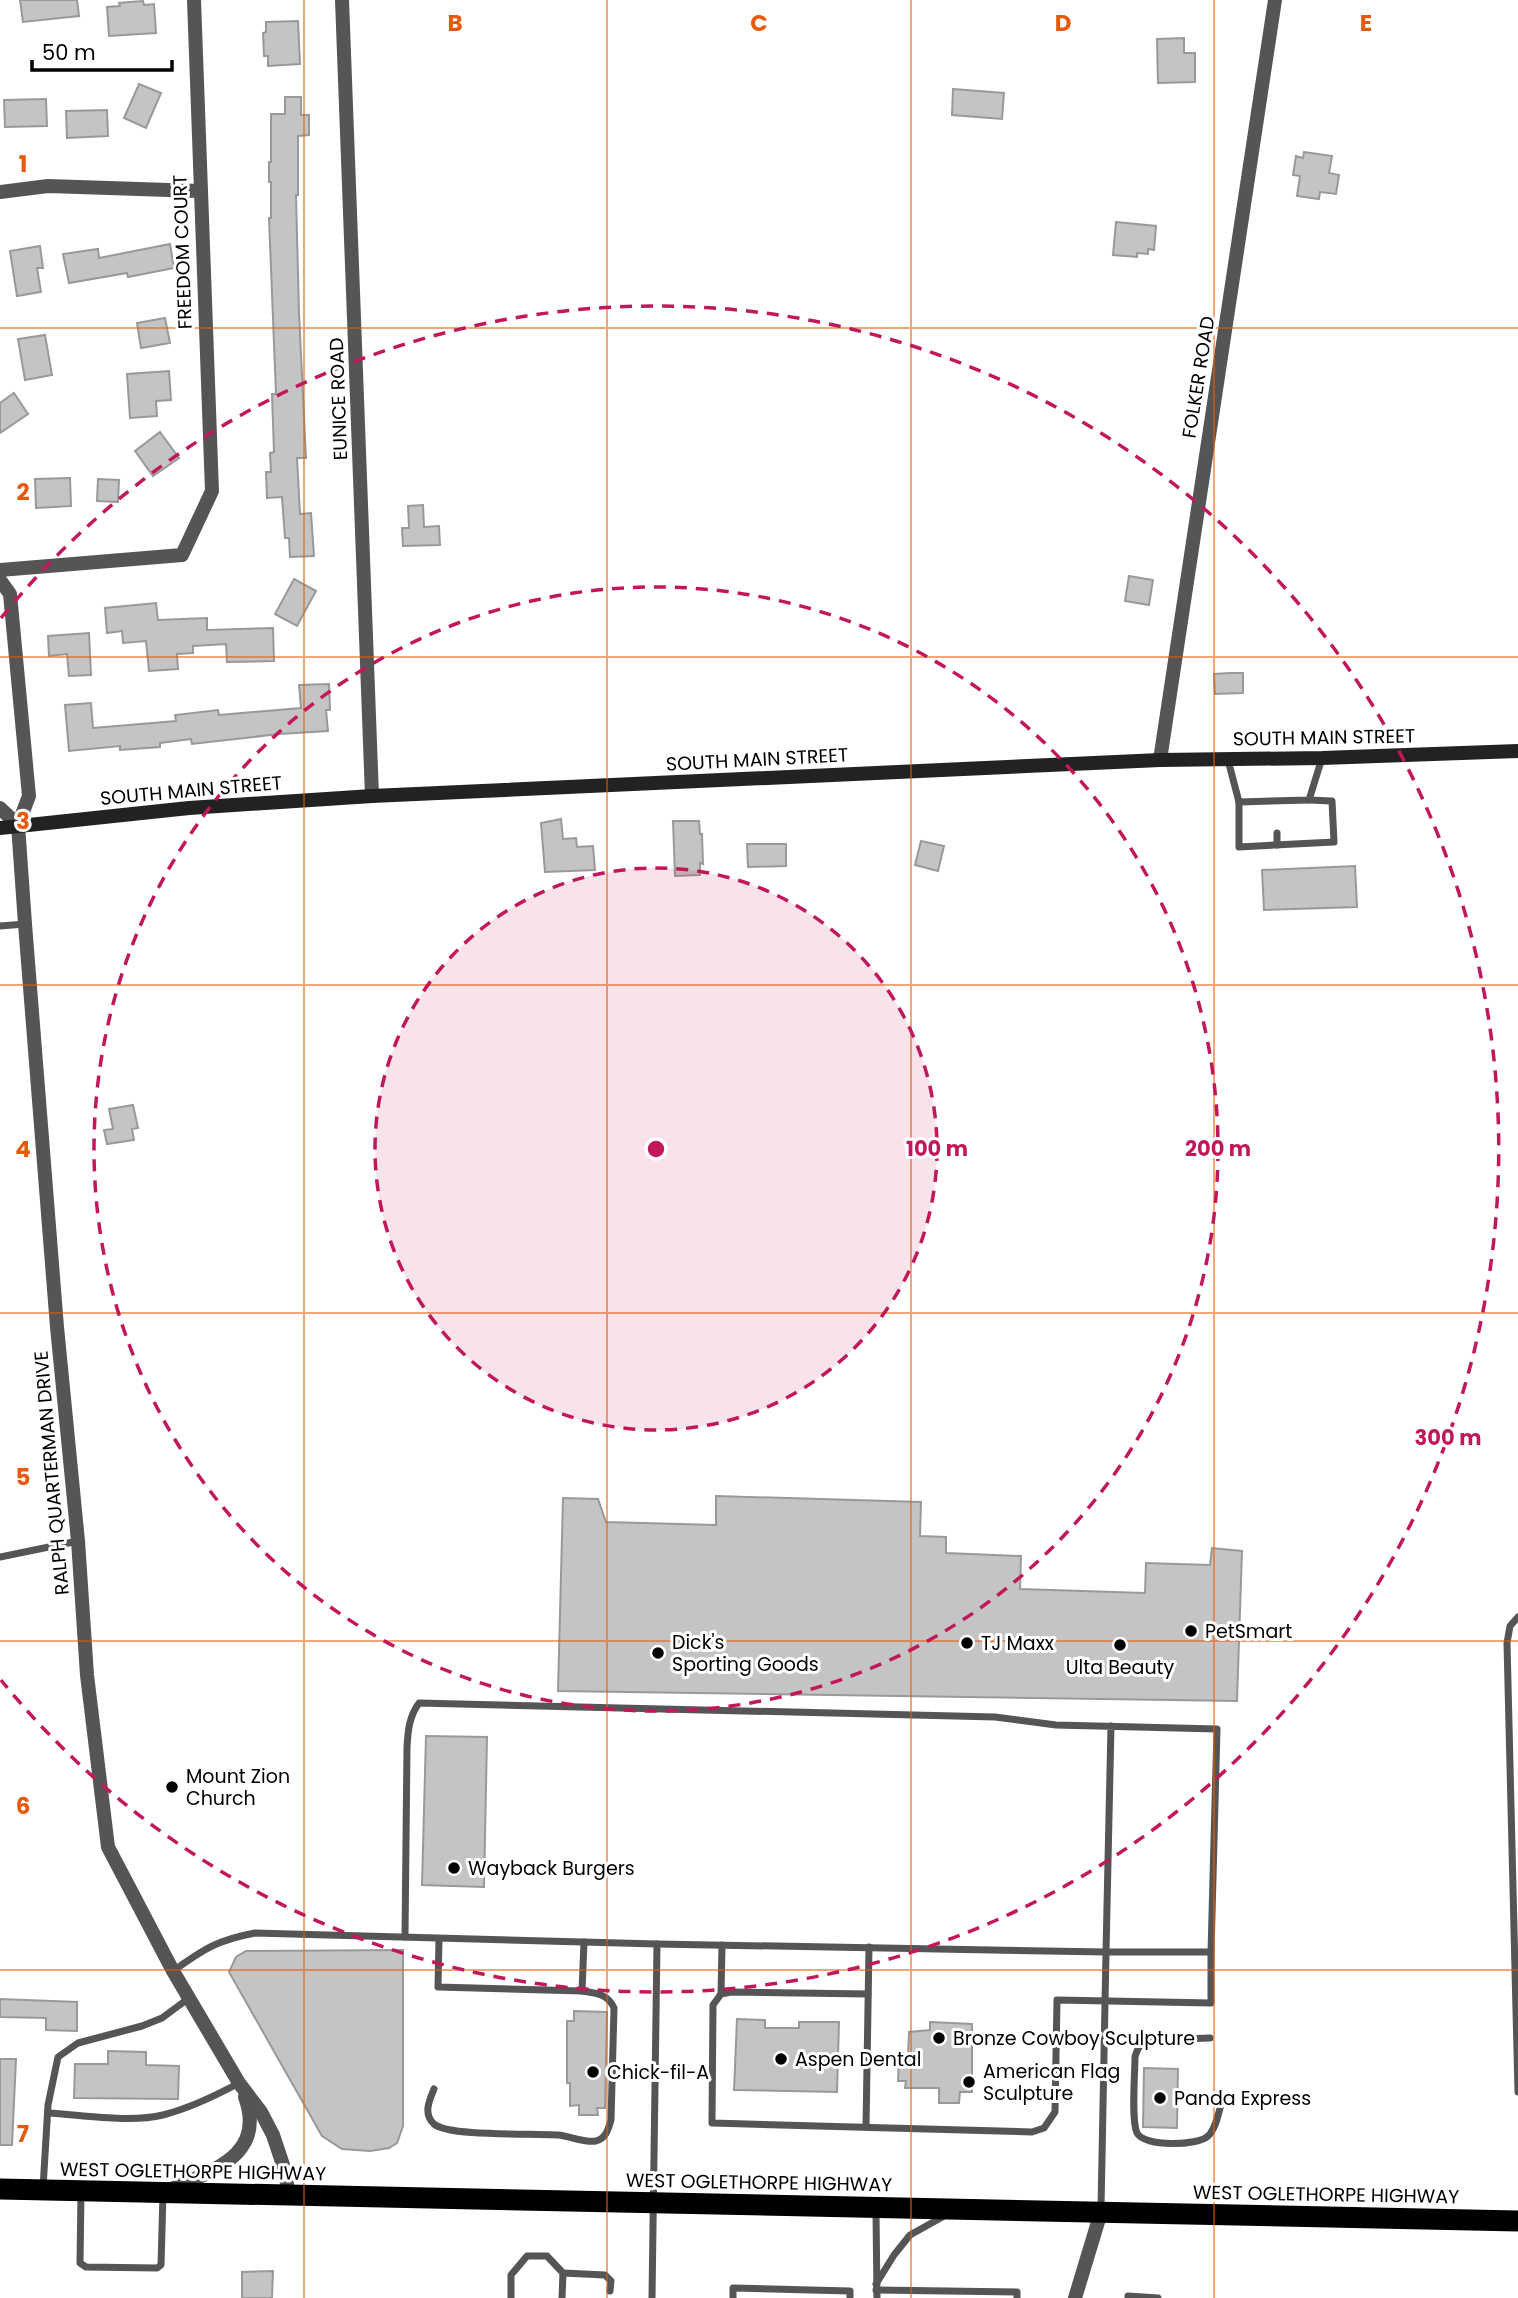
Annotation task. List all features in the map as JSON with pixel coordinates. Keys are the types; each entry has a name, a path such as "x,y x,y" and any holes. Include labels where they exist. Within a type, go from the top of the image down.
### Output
{"highway":[{"name":"WEST OGLETHORPE HIGHWAY","path":"0,2189 1518,2221"}],"street":[{"name":"FREEDOM COURT","path":"0,569 182,555 212,491 194,0"},
{"name":"EUNICE ROAD","path":"342,0 372,796"},
{"name":"FOLKER ROAD","path":"1160,760 1275,0"},
{"path":"0,192 48,186 199,191"},
{"name":"RALPH QUARTERMAN DRIVE","path":"0,580 10,594 29,796 18,825 24,924 78,1541 87,1675 108,1847 173,1971 273,2135 286,2174 288,2195"},
{"name":"SOUTH MAIN STREET","path":"0,828 189,808 372,796 1160,760 1518,751"},
{"path":"0,808 18,825"},
{"name":"RALPH QUARTERMAN DRIVE","path":"163,2193 226,2163 246,2143 250,2112 239,2083"},
{"path":"1075,2298 1101,2212"}],"lane":[{"path":"1310,800 1322,758"},
{"path":"1227,759 1239,802 1239,846 1334,842 1332,801 1239,802"},
{"path":"1277,801 1277,812"},
{"path":"1277,833 1278,845"},
{"path":"0,926 24,924"},
{"path":"0,1557 78,1541"},
{"path":"1518,1617 1510,1626 1507,1643 1518,2092"},
{"path":"405,1937 407,1747 409,1725 419,1703 995,1717 1056,1725 1217,1729 1211,2003 1057,2000 1055,2112 1044,2128 1032,2132 712,2123 713,2005 721,1994 722,1945"},
{"path":"1101,2212 1111,1726"},
{"path":"173,1971 214,1944 255,1933 657,1944 1211,1952"},
{"path":"434,2089 427,2106 428,2115 432,2123 450,2131 560,2135 592,2142 600,2139 608,2130 611,2120 614,2008 611,2000 582,1991 438,1987 439,1939"},
{"path":"582,1991 584,1942"},
{"path":"652,2298 657,1944"},
{"path":"866,2127 869,1947"},
{"path":"721,1994 868,1994"},
{"path":"43,2190 48,2113 52,2078 58,2057 78,2043 162,2018 189,1998"},
{"path":"1210,2038 1152,2040 1143,2042 1138,2047 1135,2057 1137,2133 1143,2139 1153,2142 1203,2140 1211,2134 1222,2101"},
{"path":"48,2113 131,2118 161,2115 208,2100 239,2083"},
{"path":"81,2191 80,2263 86,2267 157,2268 161,2265 163,2193"},
{"path":"876,2207 876,2291"},
{"path":"876,2291 894,2255 910,2235 957,2209"},
{"path":"511,2298 511,2274 527,2256 547,2256 563,2273 605,2275 611,2281 610,2291"},
{"path":"562,2298 563,2273"},
{"path":"733,2298 733,2288 850,2291 850,2298"},
{"path":"876,2291 916,2290 987,2295 1017,2292 1017,2298"},
{"path":"1128,2298 1158,2298"}],"building":[{"path":"20,0 77,0 79,16 23,22"},
{"path":"143,1 144,5 154,4 156,33 109,36 107,7"},
{"path":"298,21 300,64 268,66 268,56 264,56 263,33 266,32 266,22"},
{"path":"1184,38 1184,53 1195,53 1195,82 1158,83 1157,39"},
{"path":"139,84 161,93 146,128 124,118"},
{"path":"953,89 1004,93 1002,119 952,115"},
{"path":"285,97 301,97 301,115 309,115 309,135 298,136 296,195 306,458 297,458 300,514 311,513 314,556 290,557 289,538 285,538 282,497 267,498 266,472 271,472 270,453 274,452 272,394 276,394 269,218 271,114 285,114"},
{"path":"46,99 47,126 5,127 4,100"},
{"path":"107,110 108,136 67,138 66,111"},
{"path":"1304,152 1332,156 1329,173 1339,175 1336,194 1320,192 1319,199 1297,196 1300,176 1293,175 1296,156 1303,158"},
{"path":"1116,222 1156,226 1154,250 1148,249 1148,254 1137,253 1137,257 1113,255"},
{"path":"170,244 174,268 128,277 127,273 69,283 63,254 98,249 99,258"},
{"path":"40,246 43,268 37,268 41,292 17,296 10,251"},
{"path":"165,318 170,343 141,348 137,323"},
{"path":"45,335 52,375 25,380 18,339"},
{"path":"169,371 171,400 156,401 157,416 130,418 127,374"},
{"path":"14,393 28,414 0,433 0,403"},
{"path":"160,432 179,458 153,476 135,451"},
{"path":"70,478 71,506 36,508 35,479"},
{"path":"98,479 119,480 118,502 97,501"},
{"path":"423,505 424,527 439,526 440,545 403,546 402,528 409,528 408,506"},
{"path":"1129,576 1153,580 1149,605 1125,601"},
{"path":"294,579 316,591 297,626 275,614"},
{"path":"156,603 158,620 207,618 207,630 273,628 274,661 227,662 226,644 193,646 193,653 177,654 178,669 149,671 146,641 123,643 122,631 107,633 105,608"},
{"path":"89,633 91,675 69,676 67,654 49,656 48,636"},
{"path":"1243,673 1243,693 1215,694 1214,674"},
{"path":"329,684 330,710 326,710 328,731 192,744 191,739 160,743 160,747 120,750 120,746 69,751 65,705 91,703 93,728 176,721 175,715 218,710 219,715 301,708 299,685"},
{"path":"561,819 563,839 576,838 577,847 593,846 595,870 545,872 541,823"},
{"path":"673,821 699,821 703,864 700,863 700,875 675,876"},
{"path":"921,841 944,846 938,871 915,865"},
{"path":"747,844 786,844 786,866 748,867"},
{"path":"1355,866 1357,907 1264,910 1262,870"},
{"path":"133,1105 138,1128 132,1129 134,1140 107,1144 104,1130 113,1129 109,1109"},
{"path":"716,1496 921,1502 920,1536 946,1537 946,1553 1021,1556 1020,1589 1145,1593 1146,1563 1210,1565 1212,1548 1242,1551 1237,1701 558,1691 563,1498 598,1499 606,1522 716,1525"},
{"path":"426,1736 487,1737 484,1887 422,1885"},
{"path":"403,1950 403,2126 397,2143 389,2148 370,2151 342,2149 322,2136 229,1972 236,1957 246,1951"},
{"path":"0,1999 77,2002 77,2031 46,2030 46,2018 0,2017"},
{"path":"574,2011 607,2012 605,2108 597,2108 598,2115 579,2115 579,2105 570,2106 570,2083 567,2083 567,2021 574,2021"},
{"path":"737,2019 765,2020 765,2028 799,2028 799,2022 839,2022 837,2092 734,2090"},
{"path":"930,2022 972,2024 972,2092 960,2092 959,2103 939,2103 939,2088 905,2088 906,2081 898,2081 899,2057 908,2056 909,2032 930,2030"},
{"path":"108,2051 146,2052 146,2065 179,2066 178,2099 74,2098 75,2064 108,2064"},
{"path":"0,2059 16,2059 12,2145 0,2145"},
{"name":"Panda Express","path":"1144,2068 1178,2069 1177,2128 1143,2127"},
{"path":"273,2271 272,2298 242,2298 242,2272"}],"place":[{"name":"PetSmart","path":"1191,1631"},
{"name":"TJ Maxx","path":"967,1643"},
{"name":"Ulta Beauty","path":"1120,1645"},
{"name":"Dick's Sporting Goods","path":"658,1653"},
{"name":"Mount Zion Church","path":"172,1787"},
{"name":"Wayback Burgers","path":"454,1868"},
{"name":"Bronze Cowboy Sculpture","path":"939,2038"},
{"name":"Aspen Dental","path":"781,2059"},
{"name":"Chick-fil-A","path":"593,2072"},
{"name":"American Flag Sculpture","path":"969,2082"},
{"name":"Panda Express","path":"1160,2098"}]}
